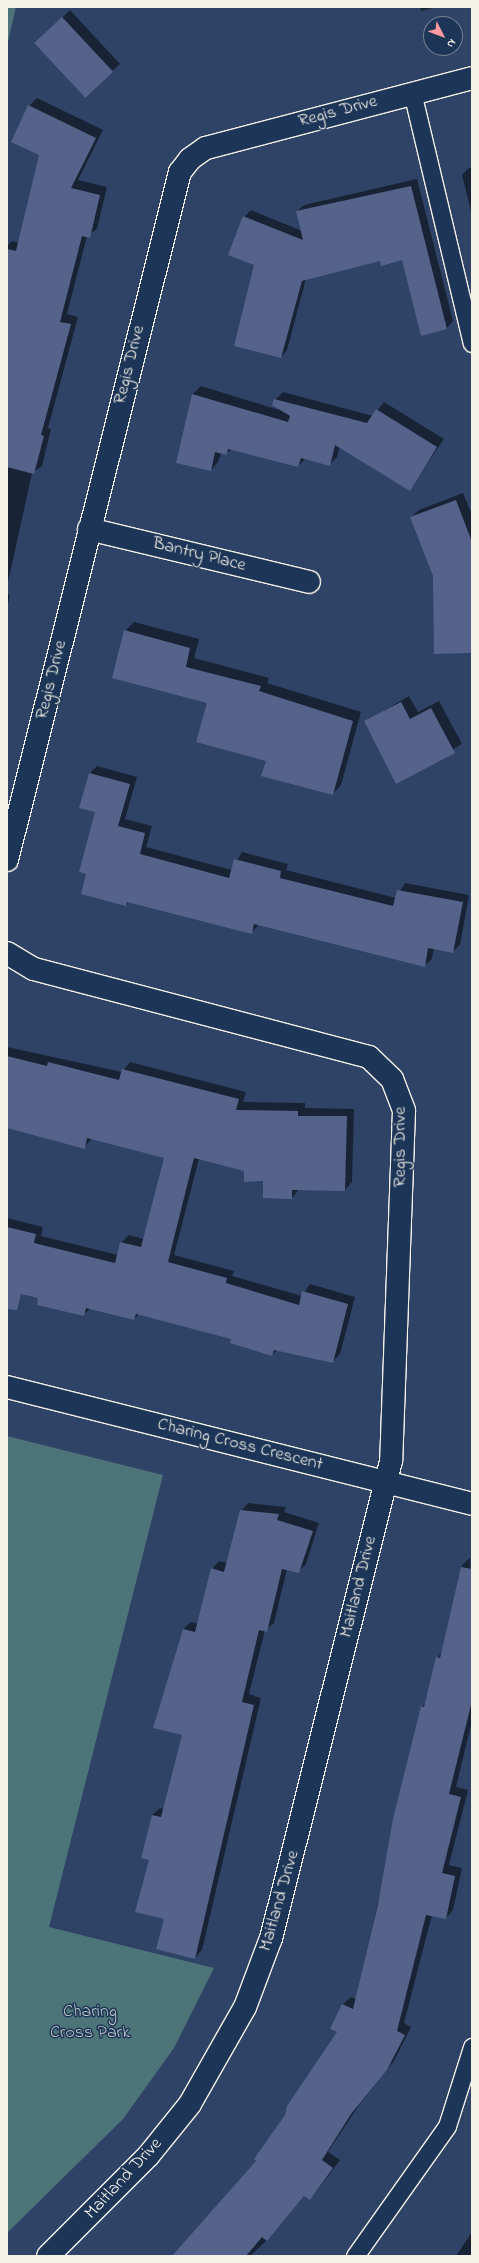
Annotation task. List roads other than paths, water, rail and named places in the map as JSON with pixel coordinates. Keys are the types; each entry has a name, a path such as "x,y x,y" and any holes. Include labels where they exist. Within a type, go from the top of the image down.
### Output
{"street":[{"name":"Regis Drive","path":"7,860 173,193 187,164 206,148 412,92 472,78"},
{"name":"Bantry Place","path":"89,529 308,582"},
{"name":"Regis Drive","path":"7,953 34,969 350,1050 369,1057 392,1079 404,1111 392,1429 385,1482"},
{"name":"Charing Cross Crescent","path":"7,1387 472,1504"},
{"name":"Maitland Drive","path":"48,2256 148,2156 173,2125 224,2048 245,2007 286,1882 385,1482"}],"lane":[{"path":"412,92 472,343"},
{"path":"355,2256 447,2126 472,2047"}],"park label":[{"name":"Charing Cross Park","path":"90,2023"}]}
